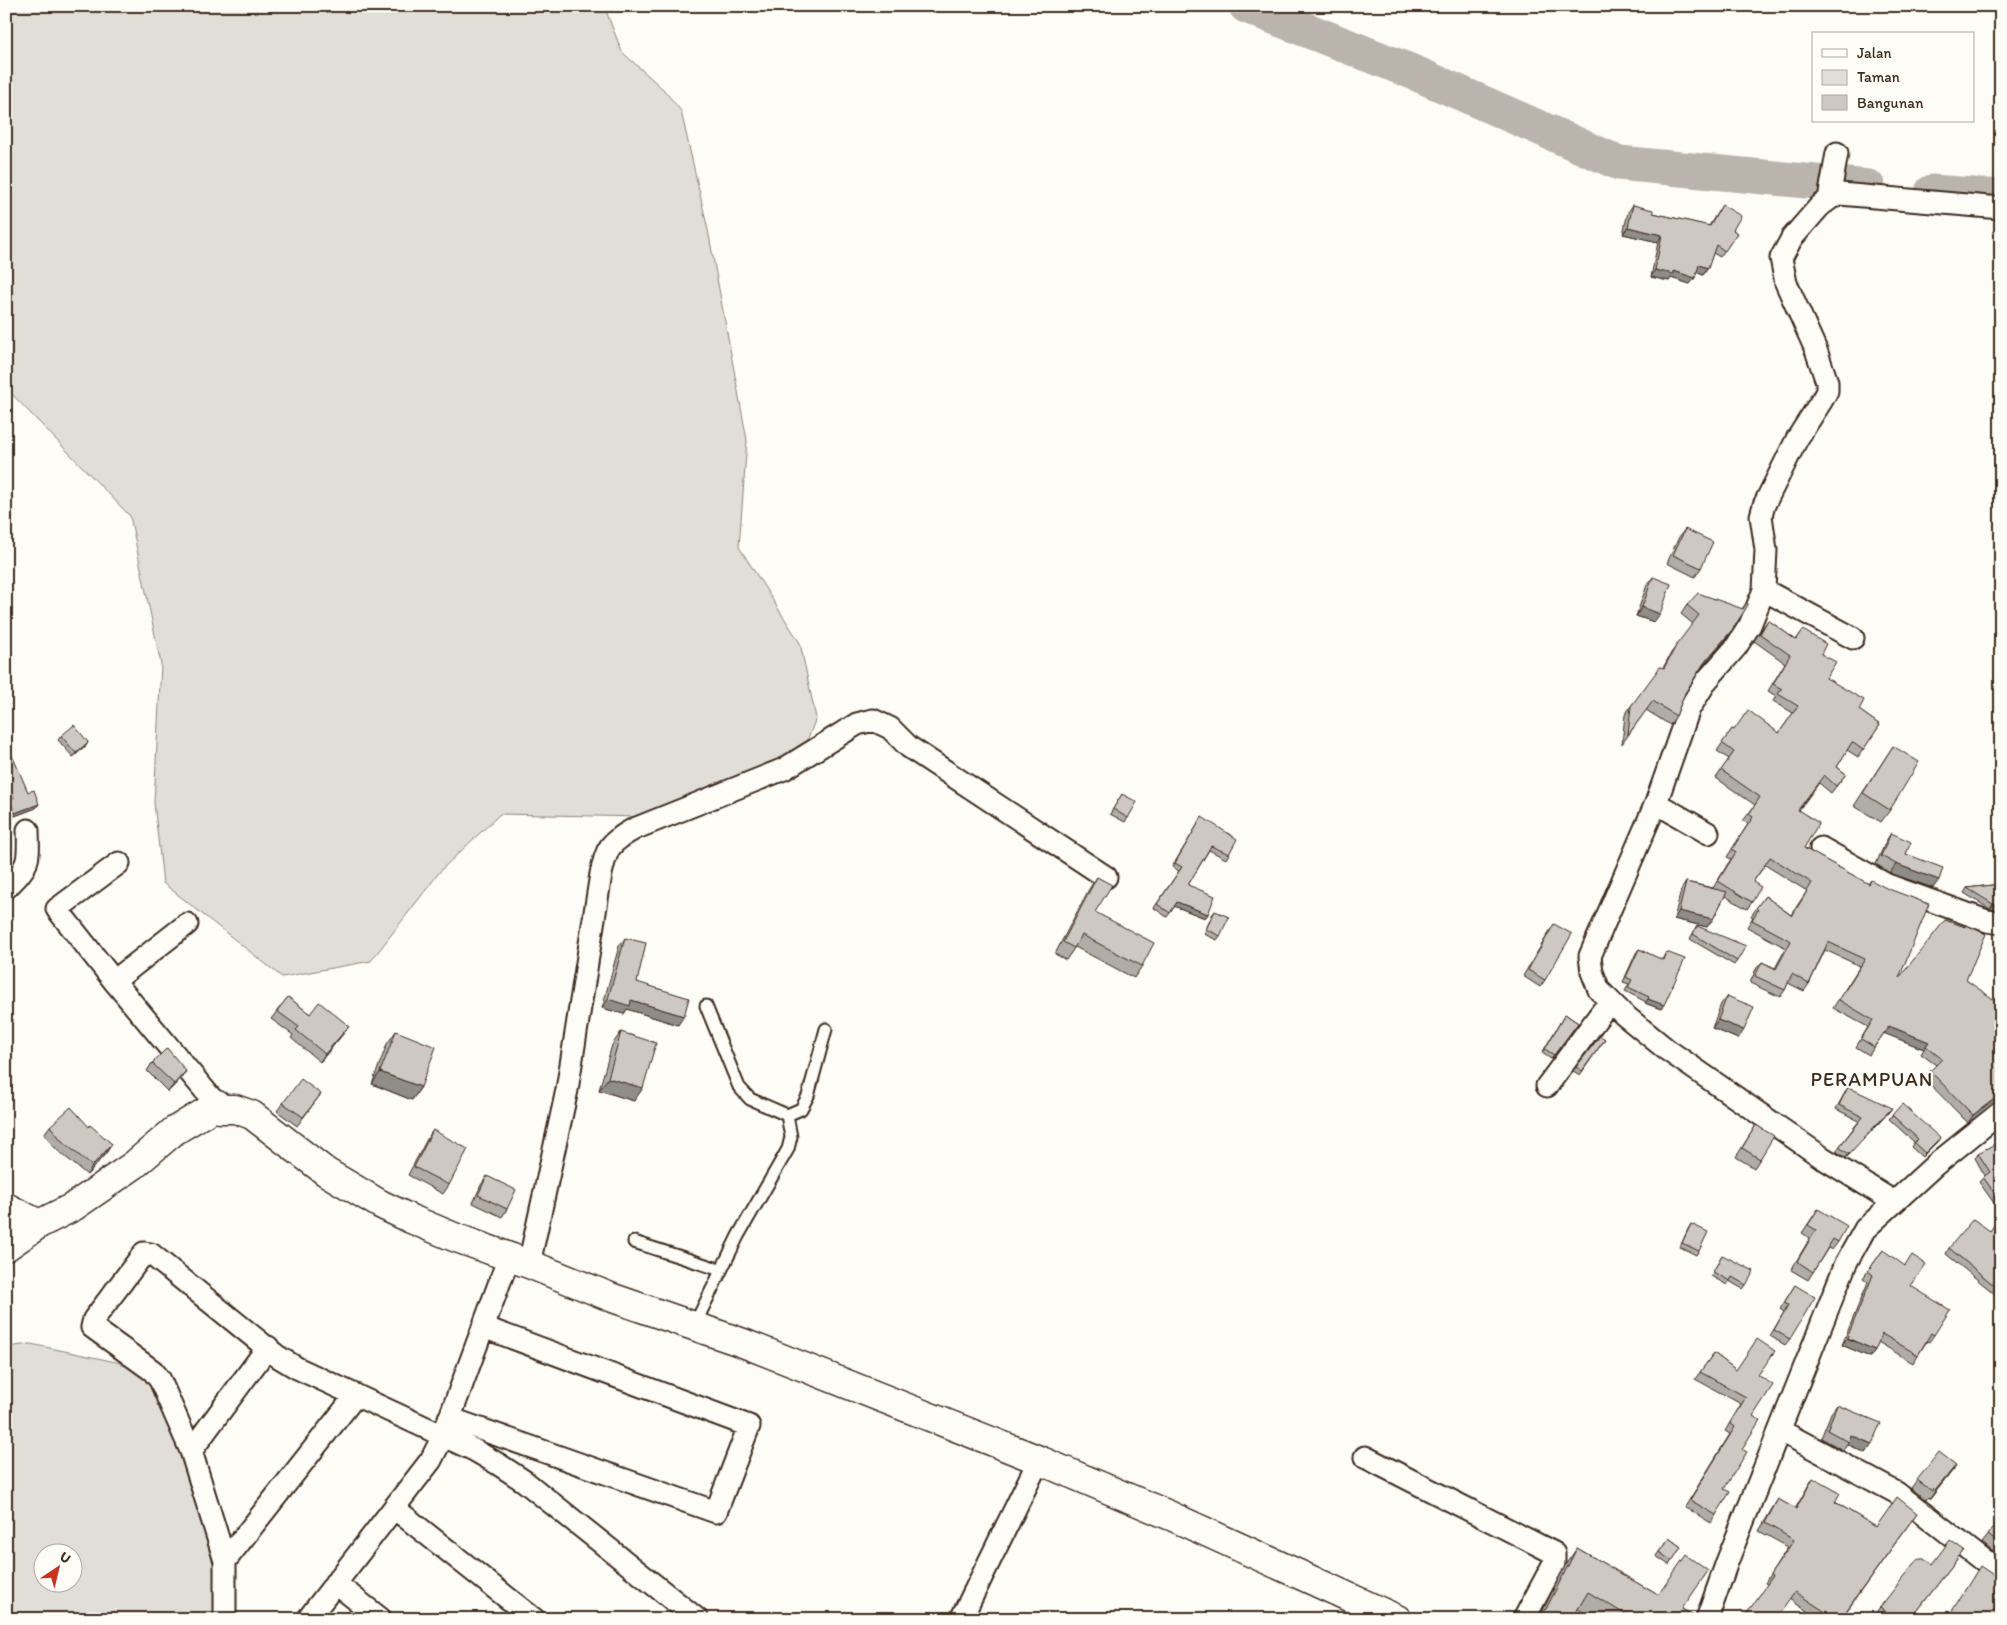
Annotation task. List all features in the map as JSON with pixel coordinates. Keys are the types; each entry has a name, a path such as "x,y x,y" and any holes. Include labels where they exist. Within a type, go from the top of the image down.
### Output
{"street":[{"path":"1837,153 1830,194 1792,238 1781,258 1786,283 1816,350 1827,382 1827,391 1797,438 1764,505 1761,516 1766,550 1764,590 1750,625 1736,647 1707,680 1689,709 1656,803 1590,956 1594,980 1600,990 1610,1001 1666,1049 1823,1158 1894,1202"},
{"path":"1830,194 2001,208"},
{"path":"1764,590 1853,638"},
{"path":"308,1619 431,1460 446,1427 483,1327 519,1261 566,1090 601,874 604,859 613,841 634,829 784,769 857,724 873,720 890,728 910,746 1106,877"},
{"path":"1656,803 1708,833"},
{"path":"6,888 26,867 29,857 28,830"},
{"path":"1821,848 1885,884 1987,921 2001,923"},
{"path":"119,863 57,909 114,982 220,1109 235,1109 252,1115 326,1172 380,1204 454,1237 613,1298 743,1343 1039,1460 1171,1516 1397,1619"},
{"path":"114,982 187,924"},
{"path":"1547,1086 1610,1001"},
{"path":"6,1247 39,1224 73,1207 134,1165 174,1131 217,1105"},
{"path":"1707,1619 1732,1548 1781,1431 1846,1263 1865,1229 1894,1202 2001,1112"},
{"path":"6,1207 39,1224"},
{"path":"225,1619 225,1561 191,1452 160,1380 153,1371 92,1327 94,1318 141,1256 147,1252 277,1356 296,1368 356,1395 446,1427 716,1512 749,1426 483,1327"},
{"path":"191,1452 268,1347"},
{"path":"225,1561 356,1395"},
{"path":"446,1427 474,1450 524,1481 697,1619"},
{"path":"1781,1431 1897,1493 2001,1574"},
{"path":"1365,1457 1554,1553 1554,1563 1524,1619"},
{"path":"961,1619 1039,1460"},
{"path":"394,1508 534,1619"},
{"path":"335,1582 381,1619"}],"lane":[{"path":"706,1006 738,1087 750,1098 788,1115 801,1109 808,1096 826,1029"},
{"path":"694,1326 738,1236 788,1148 790,1137 788,1115"},
{"path":"634,1242 721,1270"}],"green space":[{"path":"6,6 604,6 622,52 663,89 681,111 708,230 747,440 739,547 800,643 816,718 801,757 641,817 500,814 442,869 371,961 282,977 163,883 154,803 161,664 130,516 6,388"},
{"path":"31,1344 135,1366 168,1399 231,1619 6,1619 6,1347"}],"building":[{"path":"1633,205 1653,210 1653,213 1710,226 1722,205 1741,216 1733,230 1737,233 1725,251 1716,245 1708,268 1699,265 1695,278 1674,271 1674,274 1655,270 1662,235 1628,227"},
{"path":"1685,529 1713,542 1701,568 1673,555"},
{"path":"1653,577 1671,584 1660,614 1642,607"},
{"path":"1698,593 1743,609 1746,603 1748,604 1732,630 1704,663 1685,693 1676,716 1653,701 1628,735 1631,706 1660,667 1664,668 1677,644 1699,615 1687,605"},
{"path":"1768,620 1796,640 1803,630 1826,644 1821,654 1836,662 1826,678 1864,700 1859,710 1880,725 1863,750 1852,742 1837,767 1846,774 1836,786 1824,775 1798,810 1819,823 1804,848 1869,884 1871,880 1886,888 1929,904 1899,978 1945,920 1965,927 1966,925 1986,934 1966,980 1999,1003 1998,1006 2001,1008 2001,1094 1973,1115 1930,1071 1942,1059 1926,1046 1929,1042 1889,1026 1874,1047 1861,1039 1873,1020 1839,1000 1865,959 1828,942 1809,984 1792,974 1785,990 1755,976 1762,962 1776,969 1791,941 1752,920 1758,910 1756,908 1765,896 1792,916 1812,883 1770,857 1753,882 1761,887 1752,902 1718,881 1736,852 1732,849 1753,817 1749,814 1760,797 1721,770 1734,752 1722,743 1748,710 1779,733 1798,706 1778,694 1782,689 1773,684 1790,655 1760,634"},
{"path":"6,699 10,705 6,707"},
{"path":"74,725 88,742 76,753 61,736"},
{"path":"1893,746 1919,762 1890,810 1863,793"},
{"path":"12,755 28,792 34,790 39,804 15,813 10,799 14,798 6,782 6,758"},
{"path":"1122,794 1137,802 1128,818 1113,809"},
{"path":"1202,817 1237,839 1229,854 1211,846 1188,885 1215,896 1208,914 1177,902 1170,913 1157,904 1182,867 1175,863"},
{"path":"1891,833 1911,842 1906,854 1943,868 1939,880 1896,864 1881,856"},
{"path":"1097,877 1112,885 1095,912 1154,943 1142,966 1082,935 1074,948 1063,942"},
{"path":"1686,882 1727,892 1713,919 1679,911"},
{"path":"2001,884 2001,906 1993,904 1967,888"},
{"path":"1215,911 1229,917 1220,936 1206,929"},
{"path":"1554,924 1572,934 1545,980 1528,970"},
{"path":"1697,926 1746,946 1737,961 1693,934"},
{"path":"625,938 646,943 637,982 689,998 684,1016 631,1000 630,1006 608,999"},
{"path":"1639,949 1663,960 1666,952 1685,959 1664,1005 1648,999 1649,997 1628,987 1632,980 1626,977"},
{"path":"1727,996 1754,1007 1744,1030 1718,1020"},
{"path":"288,997 310,1014 319,1002 349,1026 325,1054 296,1030 299,1027 277,1011"},
{"path":"1565,1014 1578,1023 1554,1055 1545,1049"},
{"path":"396,1031 436,1047 421,1087 380,1072"},
{"path":"621,1032 656,1043 643,1088 608,1078"},
{"path":"1600,1036 1605,1039 1582,1071 1576,1067"},
{"path":"167,1048 186,1071 174,1084 152,1063"},
{"path":"301,1079 321,1094 303,1117 283,1103"},
{"path":"1848,1087 1892,1108 1849,1154 1839,1147 1863,1117 1839,1105"},
{"path":"1902,1104 1940,1138 1925,1153 1914,1143 1918,1139 1892,1115"},
{"path":"71,1107 89,1127 90,1125 112,1144 92,1166 62,1141 50,1126"},
{"path":"1756,1125 1774,1136 1760,1159 1742,1148"},
{"path":"433,1130 468,1149 449,1185 414,1167"},
{"path":"1995,1144 2001,1153 2001,1202 1983,1177 1990,1172 1978,1153"},
{"path":"487,1176 516,1190 507,1209 478,1195"},
{"path":"1818,1209 1847,1226 1838,1242 1833,1239 1813,1272 1797,1261 1816,1230 1808,1225"},
{"path":"2001,1215 2001,1267 1999,1270 2001,1272 2001,1291 1949,1248 1973,1219 1990,1231"},
{"path":"1691,1224 1708,1232 1699,1251 1682,1243"},
{"path":"1883,1250 1905,1266 1912,1255 1926,1264 1911,1286 1950,1310 1934,1335 1931,1333 1918,1355 1882,1334 1875,1350 1847,1338 1873,1275 1868,1271"},
{"path":"1722,1255 1754,1271 1746,1285 1732,1277 1730,1281 1713,1272"},
{"path":"1795,1285 1815,1297 1790,1339 1774,1330 1788,1305 1784,1303"},
{"path":"1757,1339 1775,1351 1758,1375 1773,1385 1753,1416 1760,1420 1742,1449 1747,1452 1724,1489 1730,1492 1716,1515 1690,1500 1735,1427 1730,1423 1746,1397 1700,1372 1714,1353 1736,1370"},
{"path":"1837,1405 1881,1423 1872,1444 1851,1435 1849,1442 1827,1430"},
{"path":"1939,1452 1956,1465 1935,1491 1933,1489 1932,1491 1917,1480"},
{"path":"1813,1478 1840,1493 1835,1502 1876,1527 1897,1497 1917,1513 1844,1614 1841,1612 1836,1619 1828,1619 1822,1614 1824,1611 1795,1592 1776,1619 1743,1619 1772,1577 1770,1575 1794,1540 1765,1523 1778,1499 1796,1509"},
{"path":"2001,1519 2001,1545 1988,1535"},
{"path":"1669,1538 1681,1547 1672,1561 1659,1552"},
{"path":"1950,1540 1964,1550 1911,1619 1896,1619 1880,1607 1919,1558 1925,1558 1932,1564"},
{"path":"1577,1548 1658,1595 1686,1555 1708,1571 1682,1609 1699,1619 1633,1619 1588,1592 1572,1619 1542,1619 1536,1615 1546,1609"},
{"path":"1980,1566 2001,1580 2001,1619 1947,1619"}],"waterway":[{"path":"1246,6 1415,73 1619,163 1868,187"},
{"path":"1932,192 2001,197"}],"district":[{"name":"PERAMPUAN","path":"1872,1079"}]}
